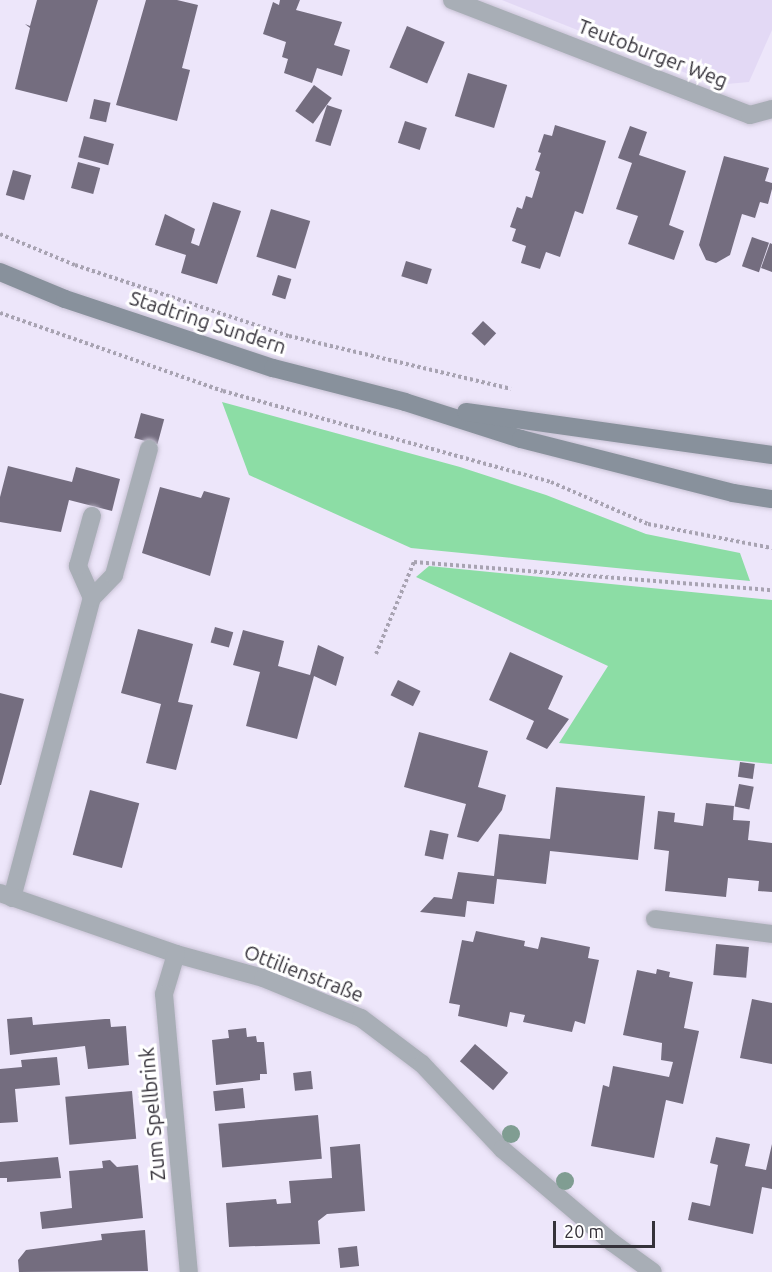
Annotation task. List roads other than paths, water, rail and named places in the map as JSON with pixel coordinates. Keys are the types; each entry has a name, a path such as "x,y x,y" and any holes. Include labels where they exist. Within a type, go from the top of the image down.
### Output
{"main road":[{"name":"Stadtring Sundern","path":"0,272 65,299 273,369 405,402 521,439 733,493 772,499"},
{"name":"Stadtring Sundern","path":"405,402 597,433 772,454"}],"street":[{"name":"Teutoburger Weg","path":"452,0 750,115 772,109"},
{"path":"6,896 92,598 114,575 149,449"},
{"path":"92,516 78,566 92,598"},
{"name":"Ottilienstraße","path":"6,896 176,954 263,978 361,1018 422,1064 502,1149 613,1244 653,1272"},
{"path":"655,919 772,934"},
{"name":"Zum Spellbrink","path":"176,954 164,994 189,1272"}]}
